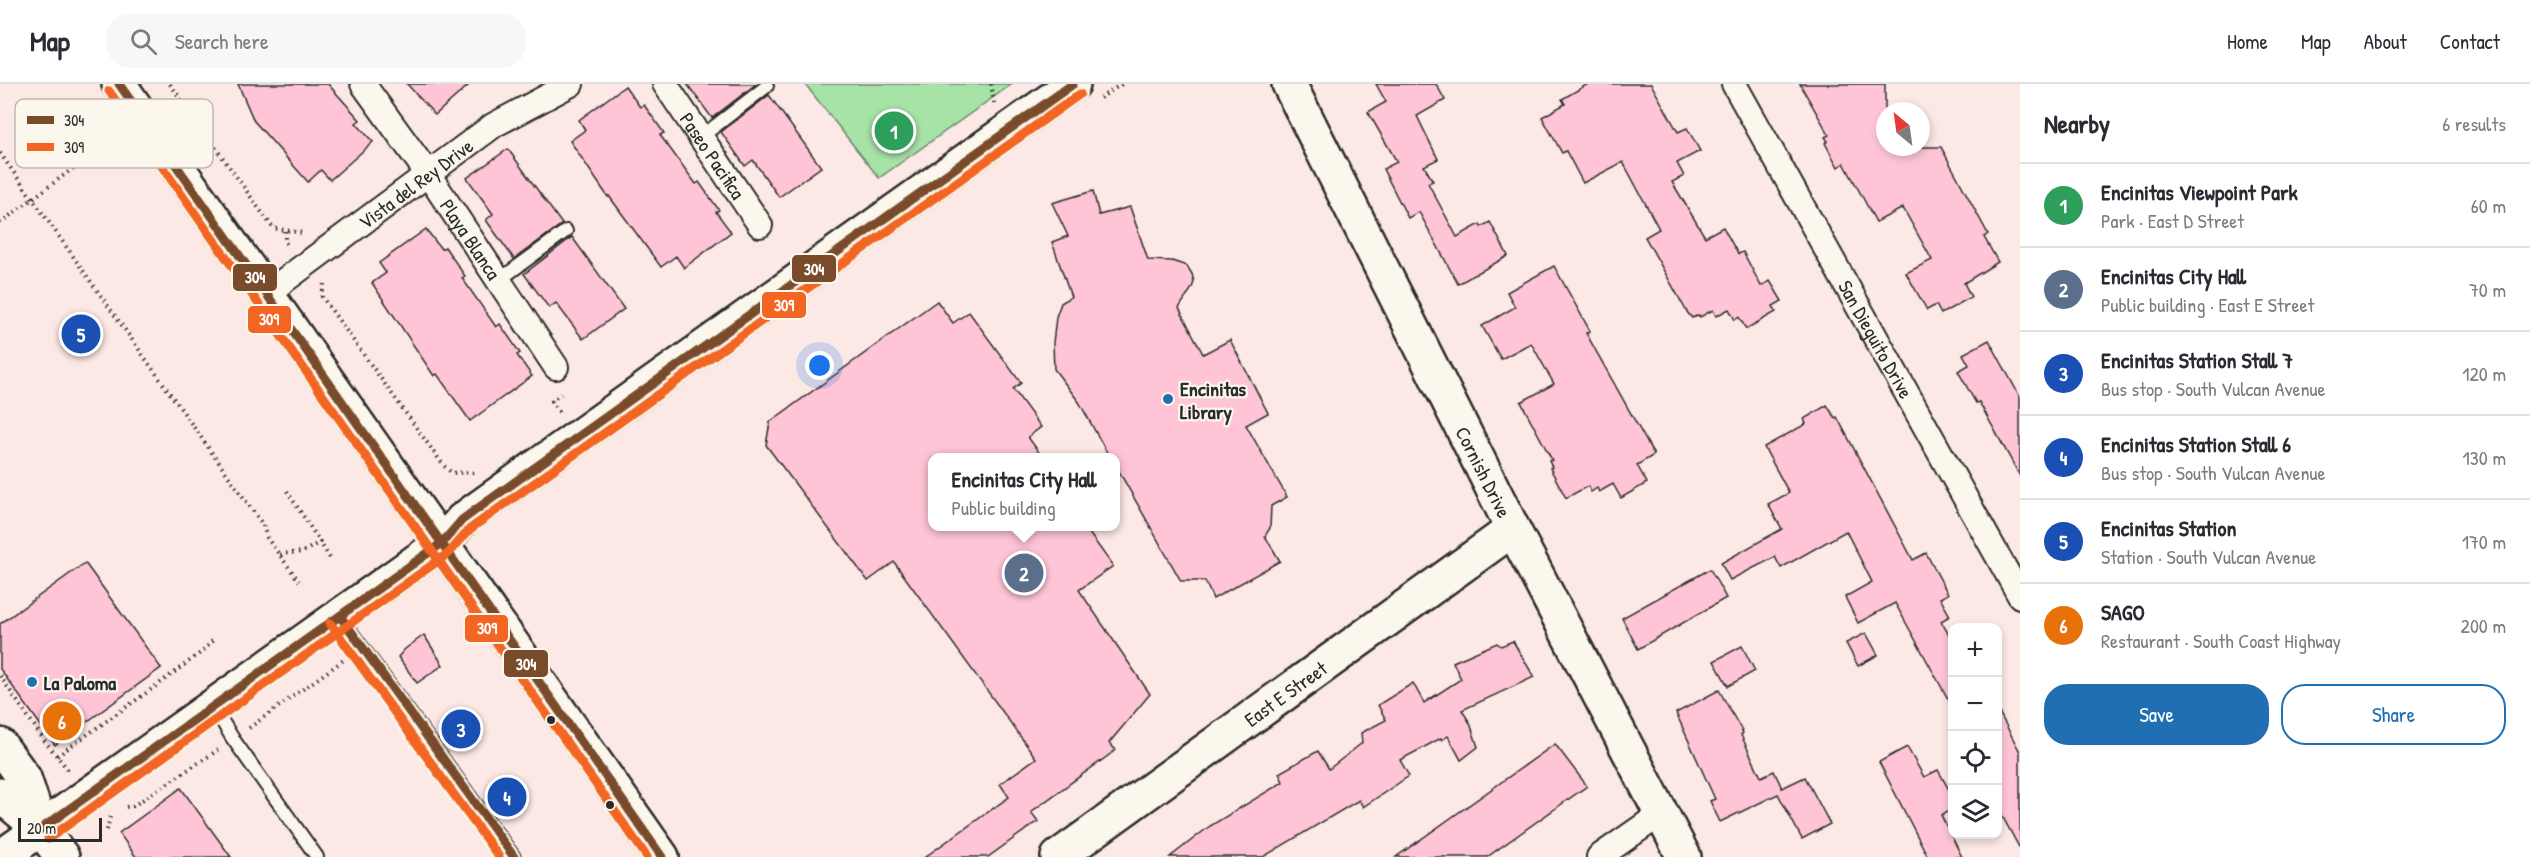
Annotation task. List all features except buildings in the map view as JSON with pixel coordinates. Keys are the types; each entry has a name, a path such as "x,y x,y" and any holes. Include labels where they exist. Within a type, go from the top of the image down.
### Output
{"street":[{"path":"118,84 129,99"},
{"name":"Playa Blanca","path":"363,84 428,174 556,367"},
{"name":"Vista del Rey Drive","path":"266,294 494,125 571,84"},
{"name":"Paseo Pacifica","path":"665,84 760,225"},
{"path":"2,857 442,543 462,520 477,509 1072,84"},
{"name":"Cornish Drive","path":"1290,84 1514,529 1684,857"},
{"name":"San Dieguito Drive","path":"1734,84 2020,596"},
{"path":"177,168 662,857"},
{"name":"East E Street","path":"1058,857 1514,529"},
{"path":"0,745 24,778 41,829"},
{"path":"0,795 41,829 62,857"},
{"path":"1599,857 1662,813"}],"lane":[{"path":"700,137 767,86"},
{"path":"498,281 566,231"},
{"path":"340,616 514,857"},
{"path":"213,707 317,857"}],"path":[{"path":"170,84 181,99"},
{"path":"985,108 1001,96"},
{"path":"213,144 273,228 303,233"},
{"path":"0,153 263,525 267,538 299,580"},
{"path":"0,223 75,168"},
{"path":"285,231 285,242 315,282 325,284 322,297 444,466 452,473 483,472"},
{"path":"287,491 331,560"},
{"path":"279,554 303,552 320,542"},
{"path":"0,676 57,756 203,651 214,639"}],"green space":[{"path":"805,84 1012,84 879,178"}],"transit line":[{"name":"304","path":"119,84 130,99"},
{"name":"304","path":"41,829 442,543 462,520 477,509 1073,84"},
{"name":"309","path":"109,91 115,99"},
{"name":"309","path":"48,839 449,553 470,529 1080,94"},
{"name":"309","path":"163,168 647,857"},
{"name":"304","path":"178,168 662,857"},
{"name":"304","path":"340,616 514,857"},
{"name":"309","path":"330,623 499,857"}],"place":[{"name":"Encinitas Viewpoint Park","path":"894,131"},
{"name":"Encinitas Station","path":"81,334"},
{"name":"Encinitas Library","path":"1168,399"},
{"name":"Encinitas City Hall","path":"1024,573"},
{"name":"La Paloma","path":"32,682"},
{"name":"SAGO","path":"62,721"},
{"name":"Encinitas Station Stall 7","path":"461,729"},
{"name":"Encinitas Station Stall 6","path":"507,797"}]}
